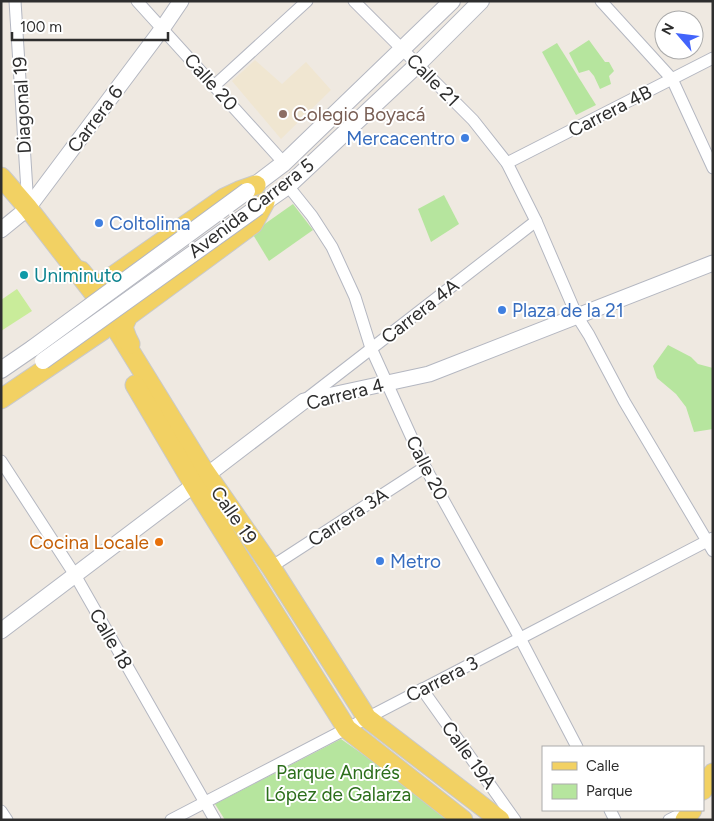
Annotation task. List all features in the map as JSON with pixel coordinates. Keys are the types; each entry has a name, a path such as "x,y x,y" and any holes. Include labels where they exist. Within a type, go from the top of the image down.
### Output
{"main road":[{"name":"Avenida Carrera 5","path":"1,390 38,354 284,163 452,1"},
{"name":"Avenida Carrera 5","path":"1,370 38,354 288,186 417,65 481,1"},
{"name":"Calle 19","path":"1,177 86,299 103,330 201,476 271,568 366,718 500,820"},
{"path":"24,212 47,222 54,229 87,279 98,284 107,281 224,198 251,188"},
{"name":"Calle 19","path":"1,194 24,212 96,296 347,729 463,820"},
{"path":"201,476 191,442 127,338 123,327 128,316 253,224 262,205"},
{"path":"1,399 103,330"},
{"path":"704,788 713,773"}],"street":[{"name":"Diagonal 19","path":"15,1 24,212"},
{"name":"Calle 20","path":"137,1 284,163"},
{"name":"Carrera 6","path":"1,230 24,212 182,1"},
{"path":"214,86 307,1"},
{"name":"Calle 21","path":"354,1 473,120 507,163 536,220 577,316 624,401 711,543"},
{"path":"601,1 672,79 713,168"},
{"name":"Carrera 4B","path":"507,163 713,58"},
{"name":"Calle 20","path":"288,186 312,216 332,247 355,297 371,348 425,467 520,638 576,746"},
{"name":"Carrera 4A","path":"304,401 536,220"},
{"name":"Carrera 4","path":"1,630 75,575 201,476 304,401 429,374 713,263"},
{"name":"Calle 18","path":"1,461 75,575 214,820"},
{"name":"Carrera 3A","path":"271,568 425,467"},
{"name":"Carrera 3","path":"171,820 520,638 711,543"},
{"name":"Calle 19A","path":"422,689 515,820"},
{"path":"1,811 7,820"},
{"path":"669,820 689,811"}],"shaded area":[{"name":"Colegio Boyacá","path":"255,60 282,84 306,62 331,90 281,139 232,81"}],"green space":[{"path":"589,40 605,62 609,62 614,71 609,76 611,84 600,89 589,70 579,73 569,53"},
{"path":"557,43 596,105 576,115 542,52"},
{"path":"444,195 459,224 431,242 418,209"},
{"path":"293,204 313,230 269,261 252,233"},
{"path":"17,289 32,311 1,331 1,300"},
{"path":"668,345 691,357 698,364 713,368 713,429 694,432 686,407 676,394 657,378 653,366"},
{"name":"Parque Andrés López de Galarza","path":"341,739 438,807 453,820 225,820 215,804"}],"place":[{"name":"Colegio Boyacá","path":"283,114"},
{"name":"Mercacentro","path":"465,138"},
{"name":"Coltolima","path":"99,223"},
{"name":"Uniminuto","path":"24,275"},
{"name":"Plaza de la 21","path":"502,310"},
{"name":"Cocina Locale","path":"159,542"},
{"name":"Metro","path":"380,561"}]}
